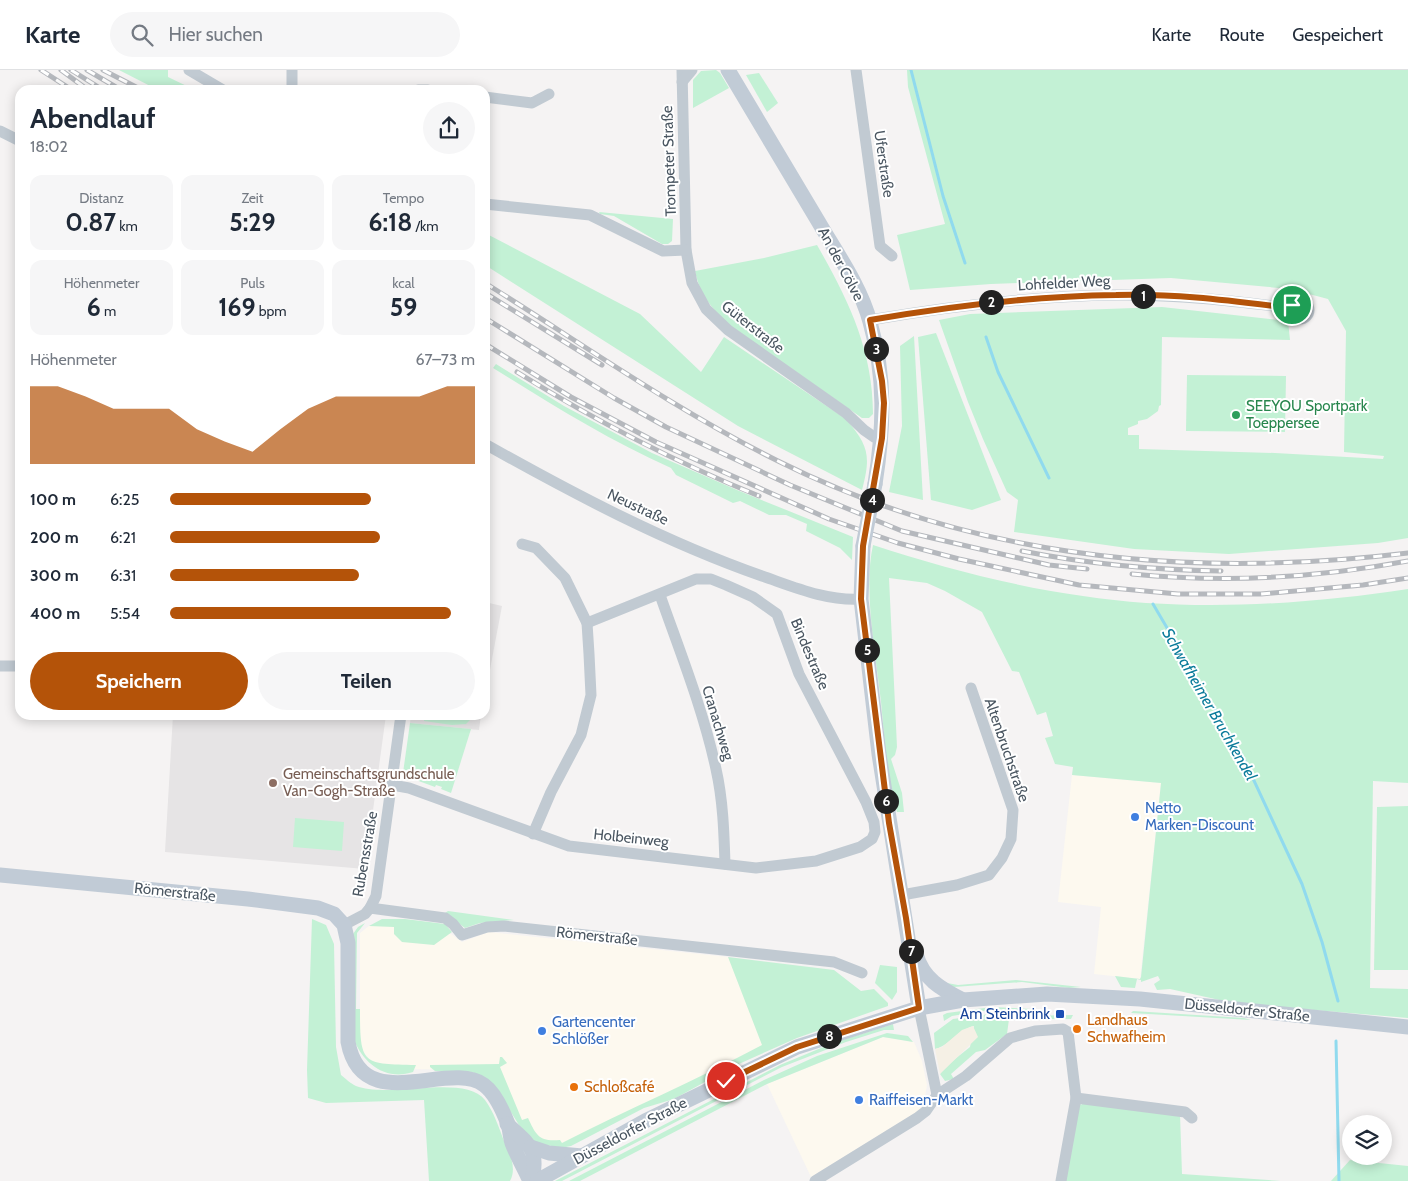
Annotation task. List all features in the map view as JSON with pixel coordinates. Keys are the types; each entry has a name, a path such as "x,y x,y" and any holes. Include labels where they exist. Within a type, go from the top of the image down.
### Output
{"street":[{"path":"189,70 214,85"},
{"path":"292,70 292,85"},
{"path":"682,76 692,70"},
{"name":"An der Cölve","path":"728,70 850,274 870,320 882,381 884,403 876,484 863,546 861,599 885,794 919,1008 938,1095"},
{"name":"Uferstraße","path":"856,70 880,246 892,256"},
{"name":"Trompeter Straße","path":"682,76 686,250"},
{"path":"490,98 532,104 549,94"},
{"path":"0,132 15,139"},
{"path":"490,205 590,215 664,251 686,250"},
{"name":"Güterstraße","path":"686,250 692,284 706,309 728,330 846,413 864,430 874,437 882,438"},
{"name":"Lohfelder Weg","path":"870,320 982,303 1117,294 1220,300 1291,308"},
{"name":"Neustraße","path":"490,447 543,477 621,517 740,568 784,585 845,600 861,599"},
{"path":"522,544 536,548 565,578 587,623 591,695 581,735 533,834"},
{"name":"Bindestraße","path":"587,623 696,579 711,579 753,597 776,614 800,674 866,802 874,822 875,832 872,839"},
{"name":"Cranachweg","path":"660,595 708,735 717,771 724,819 725,864"},
{"path":"0,666 15,666"},
{"name":"Altenbruchstraße","path":"902,895 957,885 989,875 1002,858 1011,839 1013,810 971,688"},
{"name":"Rubensstraße","path":"370,908 376,896 400,720"},
{"name":"Holbeinweg","path":"392,785 409,788 569,846 756,868 816,861 860,847 872,839"},
{"name":"Römerstraße","path":"0,875 248,898 318,908 334,914 344,925"},
{"path":"370,908 365,914 344,925 348,943 348,1042 350,1053 361,1069 377,1080 388,1082 472,1079 483,1084 494,1095 508,1124 511,1141 531,1181"},
{"name":"Römerstraße","path":"370,908 445,918 462,935 487,927 504,926 834,962 862,974"},
{"name":"An der Cölve","path":"906,918 919,964 928,979 940,988 963,1000"},
{"name":"Düsseldorfer Straße","path":"537,1181 645,1121 797,1047 919,1008 963,1000 1047,994 1140,999 1408,1028"},
{"path":"815,1181 917,1118 926,1111 938,1095 966,1076 1010,1038 1035,1031 1063,1029 1068,1032 1076,1098 1060,1181"},
{"path":"1076,1098 1185,1112 1192,1118"},
{"path":"508,1124 532,1147 549,1153 582,1156"},
{"path":"531,1181 536,1162 532,1147"}],"shaded area":[{"path":"490,603 502,606 490,670"},
{"name":"Gemeinschaftsgrundschule Van-Gogh-Straße","path":"173,720 385,720 365,869 165,852"},
{"path":"410,720 480,720 479,730 410,723"},
{"path":"1072,775 1161,783 1140,979 1094,974 1101,907 1058,902"},
{"path":"380,924 451,934 462,942 489,932 728,957 735,963 768,1047 557,1146 529,1133 490,1070 390,1069 370,1060 363,1051 360,1041 360,933 369,926"},
{"path":"883,1037 914,1042 922,1061 927,1085 924,1102 919,1111 811,1177 767,1084"}],"green space":[{"path":"119,70 168,70 168,77 185,85 148,85"},
{"path":"716,70 729,88 693,108 693,80 701,71"},
{"path":"907,70 1408,70 1408,538 1378,543 1229,554 1134,549 1014,532 1018,500 1007,492 983,439 939,320 970,314 1162,307 1288,321 1290,340 1162,337 1161,405 1158,411 1147,419 1138,421 1138,424 1128,428 1128,435 1139,435 1139,449 1275,453 1383,459 1384,456 1344,452 1346,331 1328,299 1290,289 1171,278 991,284 910,290 897,235 945,224 908,87"},
{"path":"759,73 778,103 767,112 746,75"},
{"path":"599,212 673,219 672,241 668,244 662,244 614,216 600,214"},
{"path":"490,236 640,314 701,372 724,337 846,419 864,444 866,452 867,468 862,490 738,426 490,268"},
{"path":"817,245 839,285 857,326 869,368 872,391 873,414 869,418 862,418 736,330 710,304 697,280 695,271 764,258"},
{"path":"936,333 1001,500 972,510 931,500 918,337"},
{"path":"914,336 923,500 889,492 902,426 900,346"},
{"path":"496,364 564,406 652,453 853,537 852,560 840,548 806,531 807,524 786,515 769,515 740,501 733,503 676,475 671,468 602,434 536,395 493,368"},
{"name":"SEEYOU Sportpark Toeppersee","path":"1187,375 1286,376 1285,432 1186,431"},
{"path":"873,545 924,561 1003,581 1056,592 1123,601 1204,605 1246,604 1328,599 1408,589 1408,783 1373,781 1370,988 1408,989 1408,1018 1233,1003 1170,989 1157,990 1154,984 1160,980 1158,976 1141,982 1141,980 1137,979 1135,988 1121,987 1115,976 1140,979 1141,977 1161,783 1072,775 1073,767 1055,764 1045,738 1053,736 1046,712 1037,715 1019,672 1012,671 982,612 927,583 889,578 897,747 895,755 891,759 902,793 904,812 897,812 888,771 871,623 869,582"},
{"path":"470,720 466,724 452,725 424,721"},
{"path":"410,723 471,729 451,793 441,789 442,787 436,785 435,787 405,776 403,773"},
{"path":"1408,806 1408,970 1374,970 1377,807"},
{"path":"295,818 344,822 342,851 293,847"},
{"path":"448,911 514,920 480,923 465,928 445,913"},
{"path":"312,919 326,925 334,944 336,1047 341,1075 356,1086 370,1089 444,1087 461,1088 475,1092 485,1100 496,1120 512,1161 513,1171 510,1181 429,1181 424,1100 326,1103 308,1098 307,1070"},
{"path":"382,919 405,919 445,924 452,932 434,945 402,942 394,934 394,927 369,926"},
{"path":"365,923 357,933 356,1009 360,1009 363,1051 368,1058 375,1062 416,1065 413,1072 394,1074 377,1068 358,1049 354,1040 353,934 358,927"},
{"path":"728,957 834,970 861,991 874,989 888,1003 888,1006 797,1038 732,1067 674,1099 644,1108 571,1146 561,1148 532,1142 497,1090 483,1077 472,1072 435,1071 430,1067 430,1065 499,1064 500,1057 502,1057 507,1063 500,1067 522,1120 528,1118 539,1136 547,1140 560,1140 562,1143 762,1045"},
{"path":"880,965 897,967 897,992 892,1000 875,983"},
{"path":"1016,980 1081,987 1069,988 1022,982 954,987 949,986 947,983 958,985"},
{"path":"992,1007 1032,1009 1033,1012 983,1011 952,1016 944,1021 943,1015 947,1013"},
{"path":"1133,1011 1244,1018 1251,1020 1131,1013"},
{"path":"990,1014 1024,1016 1073,1015 1071,1019 1009,1019 1007,1034 985,1050 976,1052 951,1074 954,1079 945,1081 940,1074 945,1067 970,1047 974,1026 935,1049 934,1033 953,1019"},
{"path":"893,1024 894,1030 884,1030 846,1042 782,1067 562,1181 555,1181 780,1065 833,1043"},
{"path":"887,1033 908,1036 913,1042 883,1037 767,1084 580,1181 569,1181 764,1080 817,1056"},
{"path":"1081,1102 1081,1105 1083,1103 1180,1114 1182,1174 1281,1181 1064,1181"},
{"path":"1345,1165 1408,1166 1408,1181 1331,1181"}],"sand":[{"path":"973,1026 978,1037 940,1074 935,1049 942,1047 962,1030"}],"waterway":[{"name":"Schwafheimer Bruchkendel","path":"911,70 943,196 965,263"},
{"name":"Schwafheimer Bruchkendel","path":"986,337 998,372 1049,478"},
{"name":"Schwafheimer Bruchkendel","path":"1153,604 1243,757 1302,884 1322,942 1338,1001"},
{"name":"Schwafheimer Bruchkendel","path":"1336,1041 1339,1181"}],"railway":[{"path":"41,70 64,85"},
{"path":"61,70 81,85"},
{"path":"71,70 95,85"},
{"path":"87,70 112,85"},
{"path":"103,70 132,85"},
{"path":"490,286 666,399 740,441 778,461 852,494 929,520 1007,540 1086,554 1165,561 1246,563 1327,561 1408,553"},
{"path":"490,296 602,365"},
{"path":"490,321 614,398 666,427 790,485 902,531 1049,565 1087,569"},
{"path":"490,347 571,397 656,442 829,519 898,543 959,559 1079,585 1178,594 1261,594 1363,585 1408,578"},
{"path":"517,372 575,407 635,439 759,496"},
{"path":"1022,551 1121,566 1221,571"},
{"path":"1132,574 1201,578 1270,577 1305,575 1408,561"}],"place":[{"name":"SEEYOU Sportpark Toeppersee","path":"1236,415"},
{"name":"Gemeinschaftsgrundschule Van-Gogh-Straße","path":"273,783"},
{"name":"Netto Marken-Discount","path":"1135,817"},
{"name":"Am Steinbrink","path":"1060,1014"},
{"name":"Landhaus Schwafheim","path":"1077,1029"},
{"name":"Gartencenter Schlößer","path":"542,1031"},
{"name":"Schloßcafé","path":"574,1087"},
{"name":"Raiffeisen-Markt","path":"859,1100"}],"route":[{"path":"726,1081 797,1047 894,1014 919,1008 879,754 861,599 860,570 876,484 884,403 882,381 870,320 982,303 1117,294 1220,300 1291,308 1292,305"}]}
